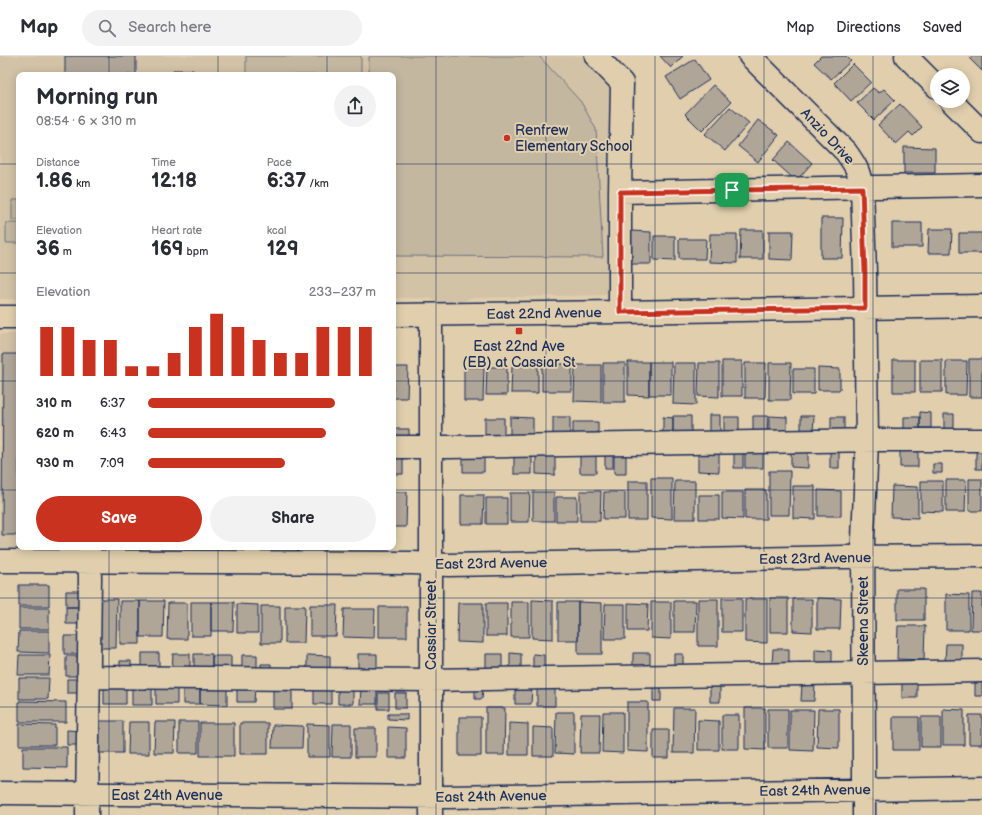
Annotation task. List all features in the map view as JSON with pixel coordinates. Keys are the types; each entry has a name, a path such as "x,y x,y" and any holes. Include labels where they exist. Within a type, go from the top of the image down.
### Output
{"street":[{"path":"596,56 622,83 620,312"},
{"name":"Anzio Drive","path":"750,56 846,152 860,174 862,188 865,308"},
{"path":"906,56 930,80"},
{"path":"958,108 982,132"},
{"path":"620,192 982,186"},
{"name":"East 22nd Avenue","path":"396,315 982,306"},
{"name":"Skeena Street","path":"864,815 863,540 867,441 865,308"},
{"name":"Cassiar Street","path":"431,315 431,806"},
{"path":"0,317 16,317"},
{"path":"396,447 432,448 982,440"},
{"path":"87,804 89,554"},
{"name":"East 23rd Avenue","path":"0,561 89,554 449,565 982,556"},
{"path":"88,677 430,680 982,671"},
{"name":"East 24th Avenue","path":"0,793 87,804 431,806 864,790 982,788"}],"shaded area":[{"name":"Renfrew Elementary School","path":"0,56 596,56 622,83 610,295 469,298 461,303 437,303 429,298 396,298 396,72 16,72 16,299 0,299"},
{"path":"246,56 361,56 361,72 246,72"},
{"path":"539,56 581,102 596,129 603,257 396,256 396,72 369,72 369,57"},
{"path":"12,200 16,200 16,220 12,220"},
{"path":"6,223 16,223 16,243 6,243"},
{"path":"0,334 16,334 16,548 0,548"}],"building":[{"path":"65,56 136,56 136,72 65,72"},
{"path":"660,56 683,56 671,68"},
{"path":"821,56 846,56 851,61 831,79 814,63"},
{"path":"973,56 982,56 982,71 970,59"},
{"path":"695,59 709,80 680,99 666,77"},
{"path":"853,64 871,82 851,101 834,83"},
{"path":"173,70 193,70 193,72 173,72"},
{"path":"713,85 731,102 702,131 685,114"},
{"path":"873,88 879,93 884,89 895,100 874,120 857,103"},
{"path":"900,104 922,127 913,136 909,132 896,144 878,125"},
{"path":"730,107 749,123 725,151 705,134"},
{"path":"758,120 779,135 758,162 738,146"},
{"path":"789,142 812,163 796,181 773,160"},
{"path":"904,147 935,148 935,173 904,173"},
{"path":"821,218 843,218 842,258 821,258"},
{"path":"892,223 922,223 922,247 892,247"},
{"path":"929,229 952,229 951,253 928,253"},
{"path":"741,230 763,230 763,259 740,259"},
{"path":"631,231 651,232 651,264 631,264"},
{"path":"769,231 793,231 792,260 769,259"},
{"path":"959,233 982,233 982,253 959,253"},
{"path":"710,234 737,234 737,263 709,262"},
{"path":"654,236 675,236 675,261 654,260"},
{"path":"679,239 706,239 705,259 679,259"},
{"path":"3,354 16,354 16,535 2,535"},
{"path":"969,359 982,359 982,397 969,397"},
{"path":"893,360 915,360 915,392 893,392"},
{"path":"920,360 942,360 942,392 920,392"},
{"path":"722,361 742,361 742,396 722,396"},
{"path":"946,361 967,361 966,395 946,395"},
{"path":"628,362 649,362 649,396 628,395"},
{"path":"649,362 671,362 671,395 649,395"},
{"path":"603,363 625,363 625,402 603,402"},
{"path":"674,363 696,363 696,405 673,404"},
{"path":"699,363 719,363 719,397 698,396"},
{"path":"745,363 766,363 765,398 745,398"},
{"path":"769,363 791,363 790,400 769,400"},
{"path":"542,364 572,364 572,391 542,391"},
{"path":"575,365 601,365 601,402 574,401"},
{"path":"512,366 538,366 538,393 511,393"},
{"path":"396,367 408,367 407,398 396,398"},
{"path":"464,367 484,367 483,401 464,401"},
{"path":"487,367 507,367 507,395 486,395"},
{"path":"818,368 840,369 840,390 818,390"},
{"path":"793,369 814,369 814,394 793,394"},
{"path":"920,412 931,413 931,428 920,428"},
{"path":"944,414 954,414 954,429 944,429"},
{"path":"709,415 720,415 720,435 709,434"},
{"path":"673,416 691,416 691,435 673,435"},
{"path":"753,416 768,416 767,434 753,433"},
{"path":"769,416 787,417 787,434 769,434"},
{"path":"801,416 814,416 813,433 801,433"},
{"path":"510,417 533,418 533,439 510,439"},
{"path":"553,417 570,417 570,437 553,437"},
{"path":"663,417 673,418 673,435 663,435"},
{"path":"724,417 739,417 739,435 724,435"},
{"path":"831,417 844,417 844,435 831,435"},
{"path":"904,417 920,417 920,433 904,433"},
{"path":"485,418 504,418 504,440 485,439"},
{"path":"573,422 598,422 598,438 573,438"},
{"path":"396,429 409,429 409,442 396,442"},
{"path":"900,449 918,449 918,467 900,467"},
{"path":"976,449 982,449 982,469 976,469"},
{"path":"745,450 763,450 763,468 745,468"},
{"path":"791,450 808,450 808,468 791,467"},
{"path":"830,450 839,450 839,468 830,468"},
{"path":"734,452 743,453 743,468 734,468"},
{"path":"698,453 719,453 719,472 698,471"},
{"path":"580,454 596,454 596,473 580,473"},
{"path":"605,454 613,454 613,468 605,468"},
{"path":"463,455 484,456 484,472 463,472"},
{"path":"536,455 555,455 555,475 536,474"},
{"path":"614,455 626,455 626,474 614,474"},
{"path":"396,456 403,456 403,474 396,474"},
{"path":"514,456 532,456 532,474 514,474"},
{"path":"933,464 942,464 942,473 933,473"},
{"path":"769,471 790,471 789,515 769,515"},
{"path":"651,478 672,478 672,519 651,518"},
{"path":"969,479 982,479 982,511 969,511"},
{"path":"946,480 966,480 965,512 946,512"},
{"path":"628,481 647,481 647,520 628,520"},
{"path":"675,481 695,481 695,519 674,519"},
{"path":"921,481 943,481 943,512 921,511"},
{"path":"793,486 815,486 815,519 793,518"},
{"path":"892,486 918,487 918,518 891,517"},
{"path":"745,490 766,490 766,519 745,519"},
{"path":"818,490 841,491 841,516 818,516"},
{"path":"580,491 601,491 600,521 580,521"},
{"path":"396,492 407,492 406,527 396,527"},
{"path":"533,492 554,492 554,521 533,521"},
{"path":"604,492 625,492 625,519 603,519"},
{"path":"722,492 743,492 743,519 722,518"},
{"path":"510,493 530,493 529,522 510,522"},
{"path":"461,495 484,495 483,524 461,524"},
{"path":"699,495 719,495 719,519 699,519"},
{"path":"556,497 577,497 577,521 556,521"},
{"path":"486,498 507,498 507,524 486,524"},
{"path":"19,585 49,585 49,606 19,606"},
{"path":"897,589 924,589 924,620 897,620"},
{"path":"66,591 83,591 82,607 66,607"},
{"path":"972,593 982,593 982,630 971,630"},
{"path":"946,594 969,595 969,630 946,630"},
{"path":"722,598 742,598 742,632 722,632"},
{"path":"770,598 788,598 788,632 770,632"},
{"path":"817,598 841,599 840,629 817,629"},
{"path":"95,599 117,599 116,648 94,648"},
{"path":"698,599 718,599 718,646 698,646"},
{"path":"745,599 767,599 767,643 745,642"},
{"path":"793,599 812,599 812,632 793,631"},
{"path":"532,600 553,601 553,639 532,638"},
{"path":"120,601 140,601 140,644 120,644"},
{"path":"140,601 164,601 163,637 140,637"},
{"path":"674,601 696,601 695,632 674,632"},
{"path":"191,602 211,602 211,636 191,636"},
{"path":"211,602 234,602 233,631 211,631"},
{"path":"511,602 529,602 529,637 511,637"},
{"path":"558,602 578,602 578,640 558,640"},
{"path":"578,602 602,603 602,654 578,654"},
{"path":"651,602 671,602 671,639 651,638"},
{"path":"168,603 187,603 187,639 167,639"},
{"path":"458,603 483,603 483,643 457,642"},
{"path":"486,603 507,603 507,636 486,636"},
{"path":"628,603 648,604 647,631 628,631"},
{"path":"237,604 258,605 258,633 237,633"},
{"path":"605,604 625,604 625,639 604,639"},
{"path":"310,605 337,605 336,636 310,636"},
{"path":"261,606 280,606 280,643 261,643"},
{"path":"285,606 305,606 304,643 285,643"},
{"path":"66,607 82,607 82,624 66,624"},
{"path":"379,607 407,607 407,637 379,637"},
{"path":"19,608 49,608 49,629 19,629"},
{"path":"344,609 375,609 374,638 343,637"},
{"path":"898,626 925,626 924,660 897,659"},
{"path":"19,631 49,631 49,653 18,652"},
{"path":"64,636 83,636 82,654 64,654"},
{"path":"946,644 962,644 962,661 945,661"},
{"path":"773,649 789,649 789,668 772,668"},
{"path":"815,649 832,650 832,667 815,667"},
{"path":"142,653 159,653 159,670 142,670"},
{"path":"510,653 521,654 521,671 510,670"},
{"path":"633,653 650,653 650,669 633,669"},
{"path":"173,654 190,654 190,671 172,671"},
{"path":"194,654 212,654 212,670 194,670"},
{"path":"358,654 377,654 377,672 358,672"},
{"path":"486,654 502,654 502,673 486,673"},
{"path":"533,654 544,655 544,672 533,672"},
{"path":"674,654 683,654 683,668 674,668"},
{"path":"19,655 50,655 49,675 18,675"},
{"path":"242,655 257,655 257,671 242,671"},
{"path":"307,655 330,656 330,672 307,671"},
{"path":"66,656 84,656 83,676 66,676"},
{"path":"212,656 231,656 231,671 212,670"},
{"path":"120,661 131,661 131,670 120,669"},
{"path":"261,664 271,664 271,672 261,672"},
{"path":"19,678 49,678 48,699 19,699"},
{"path":"67,679 84,679 84,693 67,693"},
{"path":"902,681 917,681 917,698 902,698"},
{"path":"975,681 982,682 982,696 975,696"},
{"path":"802,684 815,684 814,701 801,701"},
{"path":"653,685 661,686 661,701 653,701"},
{"path":"104,686 126,686 126,704 104,704"},
{"path":"183,686 200,686 200,704 183,704"},
{"path":"200,686 227,687 227,705 200,704"},
{"path":"710,686 720,686 720,702 710,702"},
{"path":"132,687 152,688 152,705 132,705"},
{"path":"156,687 177,688 177,704 156,704"},
{"path":"237,687 255,687 254,702 237,702"},
{"path":"537,687 555,688 555,706 537,706"},
{"path":"314,688 331,688 331,704 314,704"},
{"path":"338,688 353,689 353,704 338,704"},
{"path":"475,688 483,688 482,699 475,699"},
{"path":"515,688 532,688 531,704 515,704"},
{"path":"361,689 377,689 377,704 360,704"},
{"path":"273,690 292,691 292,709 273,709"},
{"path":"378,693 389,693 389,709 378,709"},
{"path":"395,693 406,693 406,708 395,708"},
{"path":"19,701 66,702 66,722 19,722"},
{"path":"627,702 648,702 648,752 627,751"},
{"path":"486,708 505,708 504,755 486,755"},
{"path":"674,708 695,708 694,753 673,753"},
{"path":"745,708 765,708 765,750 745,749"},
{"path":"768,709 788,709 788,748 768,748"},
{"path":"818,709 839,709 839,748 817,747"},
{"path":"943,709 964,710 964,745 943,745"},
{"path":"790,710 814,710 813,751 790,750"},
{"path":"556,712 574,712 574,754 555,753"},
{"path":"603,712 623,712 623,753 602,752"},
{"path":"388,714 407,714 407,720 388,719"},
{"path":"581,714 600,714 599,753 580,753"},
{"path":"722,715 739,715 739,749 722,749"},
{"path":"969,715 982,715 982,744 969,744"},
{"path":"459,717 481,717 481,756 459,756"},
{"path":"893,717 919,717 919,750 893,750"},
{"path":"921,717 941,717 941,747 921,747"},
{"path":"698,720 719,721 719,750 698,750"},
{"path":"96,721 123,721 123,753 96,753"},
{"path":"129,722 149,722 149,754 128,754"},
{"path":"155,722 175,722 174,753 154,753"},
{"path":"179,722 198,722 198,753 179,753"},
{"path":"200,723 234,723 234,756 200,756"},
{"path":"240,723 268,723 268,754 240,754"},
{"path":"509,723 528,724 528,755 509,755"},
{"path":"19,724 55,725 55,745 19,745"},
{"path":"307,724 330,725 330,757 307,757"},
{"path":"333,724 351,724 351,757 332,757"},
{"path":"273,725 303,726 302,748 272,748"},
{"path":"388,727 406,728 406,758 388,758"},
{"path":"533,727 553,728 553,756 533,756"},
{"path":"355,728 376,728 376,757 355,757"},
{"path":"67,730 82,731 82,745 67,745"},
{"path":"653,730 669,730 669,758 653,758"},
{"path":"23,747 67,747 67,768 23,767"}],"place":[{"name":"Renfrew Elementary School","path":"507,138"},
{"name":"East 22nd Ave (EB) at Cassiar St","path":"519,331"}],"route":[{"path":"862,188 865,308 620,312 620,192 732,190 862,188"}]}
